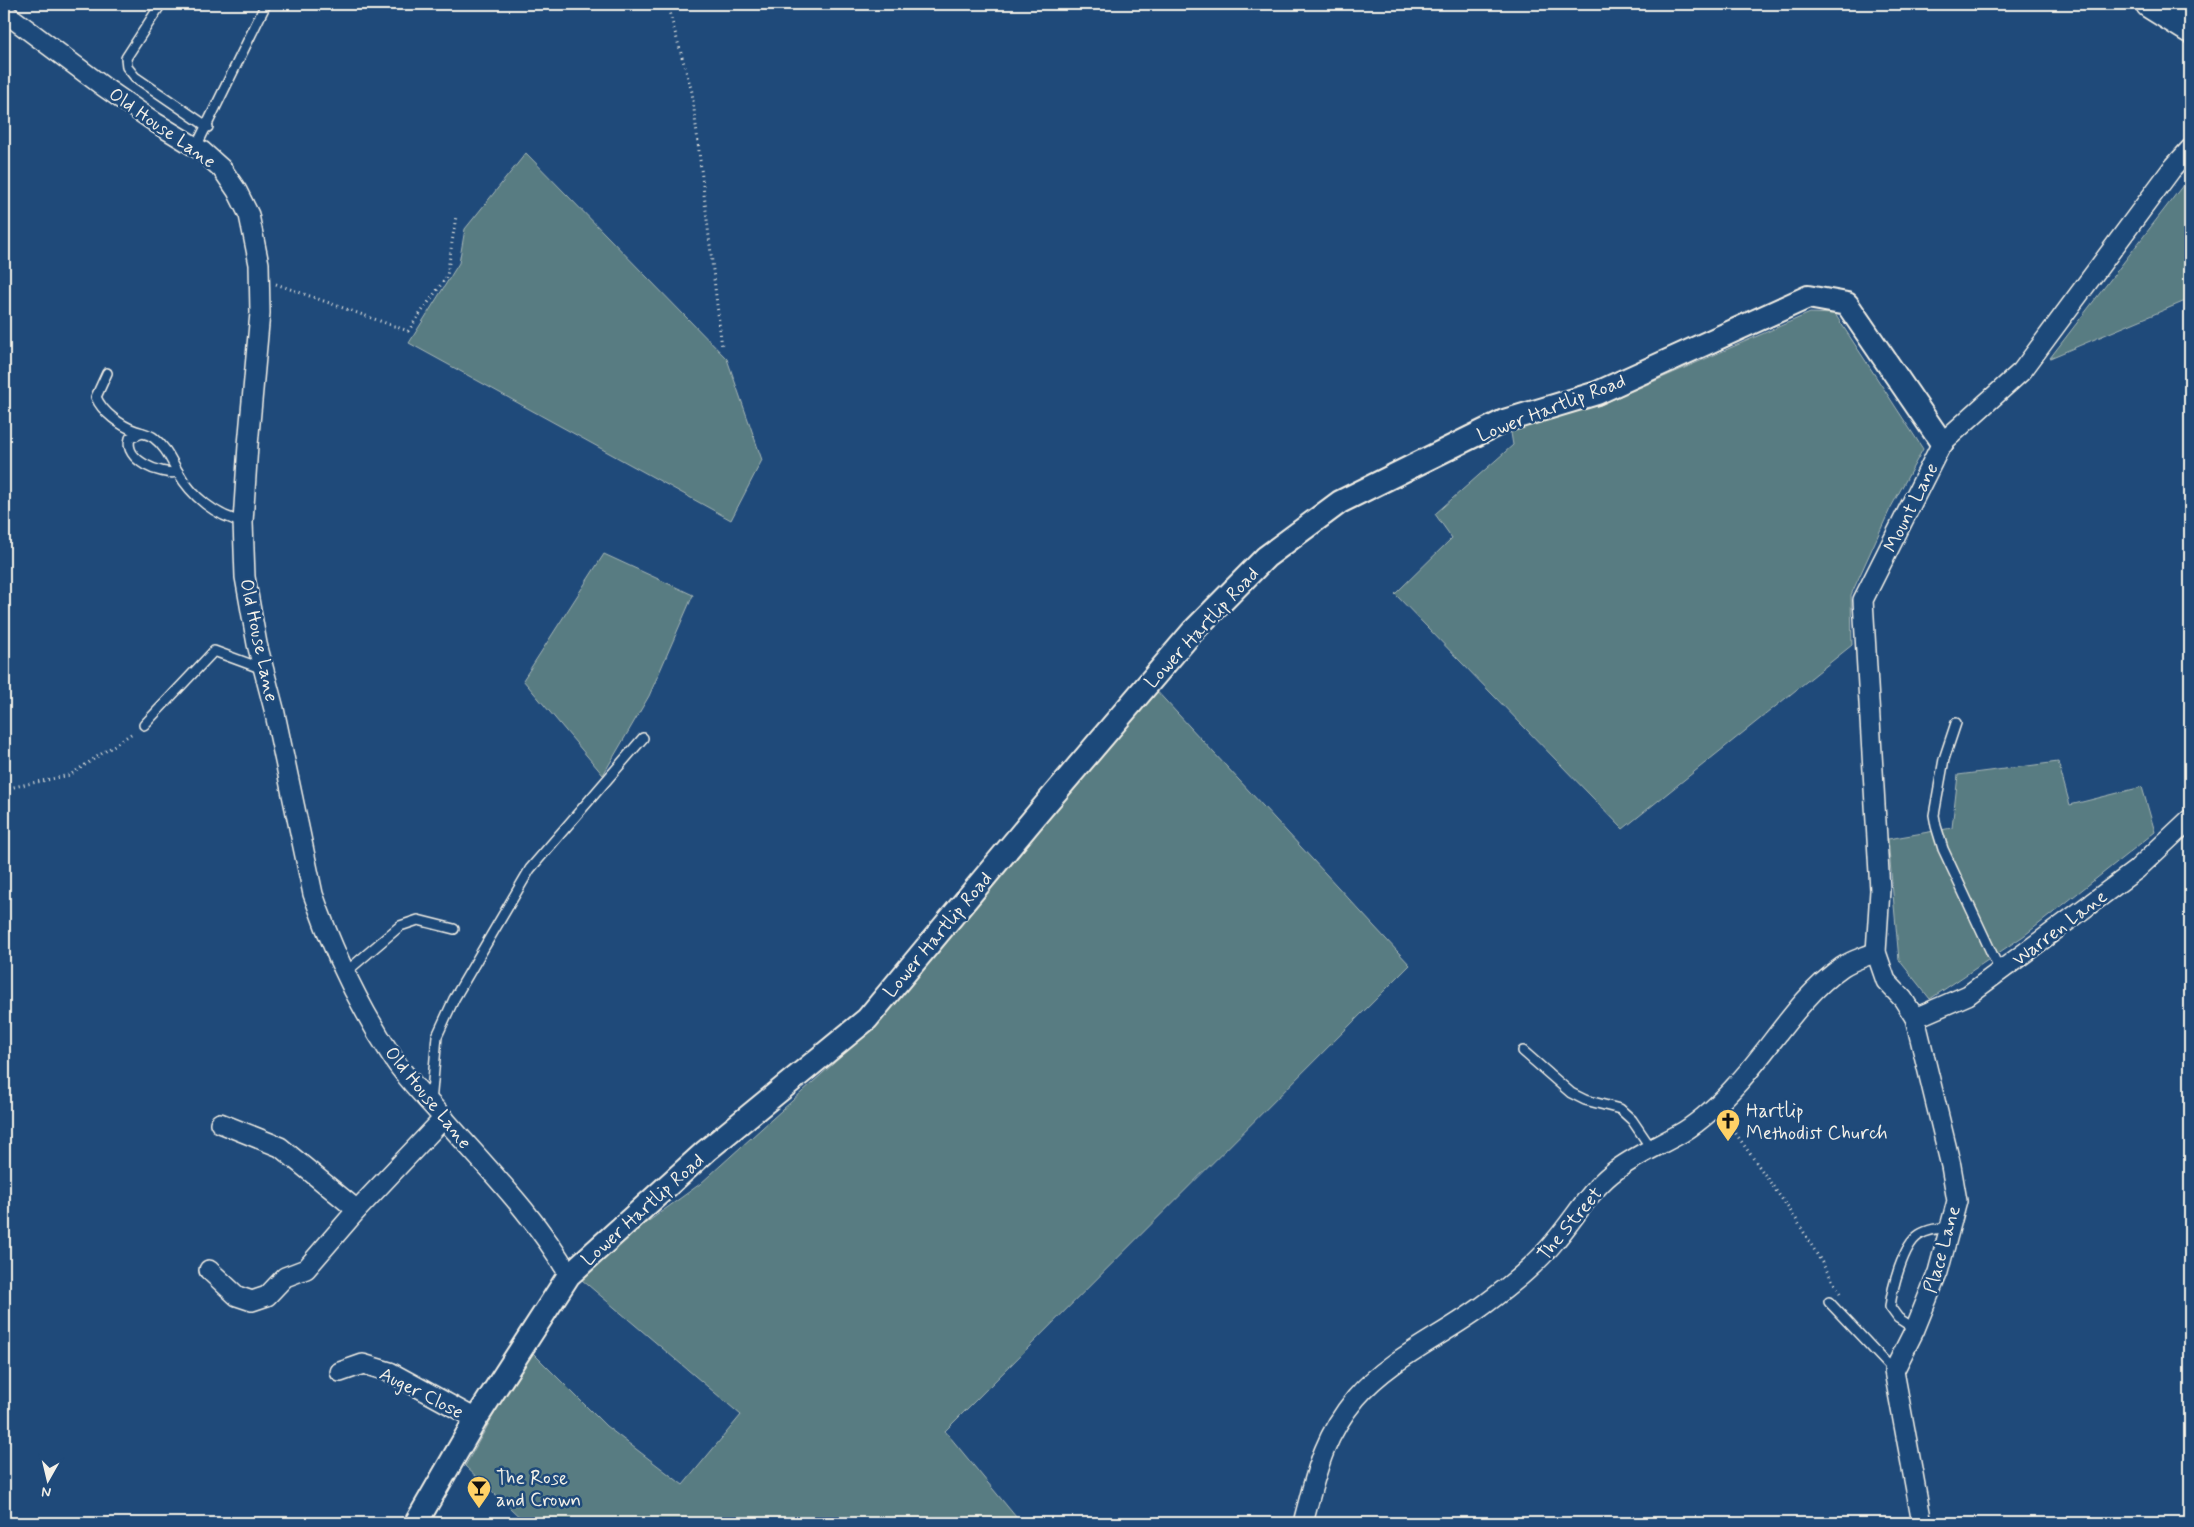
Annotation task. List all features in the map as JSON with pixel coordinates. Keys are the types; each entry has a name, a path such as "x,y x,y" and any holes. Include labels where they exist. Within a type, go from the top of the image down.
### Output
{"highway":[{"path":"2150,4 2190,29"}],"street":[{"name":"Old House Lane","path":"4,12 111,92 156,123 196,147 222,169 238,191 249,215 259,264 260,336 248,445 243,522 245,577 257,644 276,718 313,894 321,918 355,993 395,1061 513,1197 556,1252 569,1275"},
{"name":"Mount Lane","path":"1876,952 1880,890 1863,600 1942,443 2022,371 2171,170 2190,149"},
{"name":"Lower Hartlip Road","path":"416,1523 476,1419 569,1275 706,1151 867,1018 1193,631 1266,557 1340,502 1504,421 1597,393 1808,297 1847,304 1942,443"},
{"name":"Warren Lane","path":"1915,1018 1968,995 2136,870 2190,820"},
{"name":"Place Lane","path":"1876,952 1886,981 1903,999 1915,1018 1951,1166 1957,1201 1938,1272 1915,1329 1894,1371"},
{"name":"The Street","path":"1303,1523 1318,1466 1329,1436 1357,1396 1376,1378 1482,1306 1528,1271 1610,1174 1651,1148 1684,1132 1740,1082 1803,1004 1829,977 1844,966 1876,952"},
{"path":"209,1270 237,1296 252,1301 267,1296 285,1277 306,1269 357,1210 444,1118"},
{"path":"220,1123 280,1146 357,1210"},
{"name":"Auger Close","path":"340,1372 363,1364 390,1372 476,1419"},
{"path":"1894,1371 1922,1523"}],"lane":[{"path":"161,4 126,58 127,67 135,77 208,127"},
{"path":"196,147 208,127 264,8 262,4"},
{"path":"107,373 96,393 97,400 115,419 126,427 152,436 165,449 178,472 214,511 228,519 243,522"},
{"path":"142,433 130,438 128,442 131,453 143,463 164,473 178,472"},
{"path":"144,725 214,651 263,669"},
{"path":"1956,723 1944,759 1934,815 1943,849 2000,971"},
{"path":"431,1104 437,1036 454,999 530,868 642,738"},
{"path":"346,972 400,926 418,920 454,929"},
{"path":"1523,1051 1571,1093 1585,1100 1620,1109 1632,1120 1651,1148"},
{"path":"1915,1329 1898,1318 1890,1307 1892,1290 1910,1242 1920,1234 1950,1226"},
{"path":"1829,1302 1894,1371"}],"path":[{"path":"667,4 692,92 722,347"},
{"path":"259,278 408,331 447,276 456,216"},
{"path":"4,789 70,775 144,725"},
{"path":"1716,1105 1796,1219 1846,1299"}],"green space":[{"path":"526,153 727,359 762,460 731,520 409,343 459,263 465,229"},
{"path":"2190,176 2190,299 2050,358"},
{"path":"1810,313 1835,314 1923,449 1890,509 1851,595 1852,645 1623,829 1395,594 1452,538 1435,514 1513,445 1510,427 1600,405"},
{"path":"604,554 693,595 649,696 603,775 523,680"},
{"path":"1153,687 1410,965 945,1431 1021,1523 526,1523 465,1466 530,1350 606,1426 683,1485 741,1415 575,1274 700,1184 874,1027"},
{"path":"2058,762 2070,805 2142,787 2155,832 2025,935 1930,999 1899,960 1888,839 1952,828 1958,775"}],"place":[{"name":"Hartlip Methodist Church","path":"1728,1142"},
{"name":"The Rose and Crown","path":"479,1509"}]}
